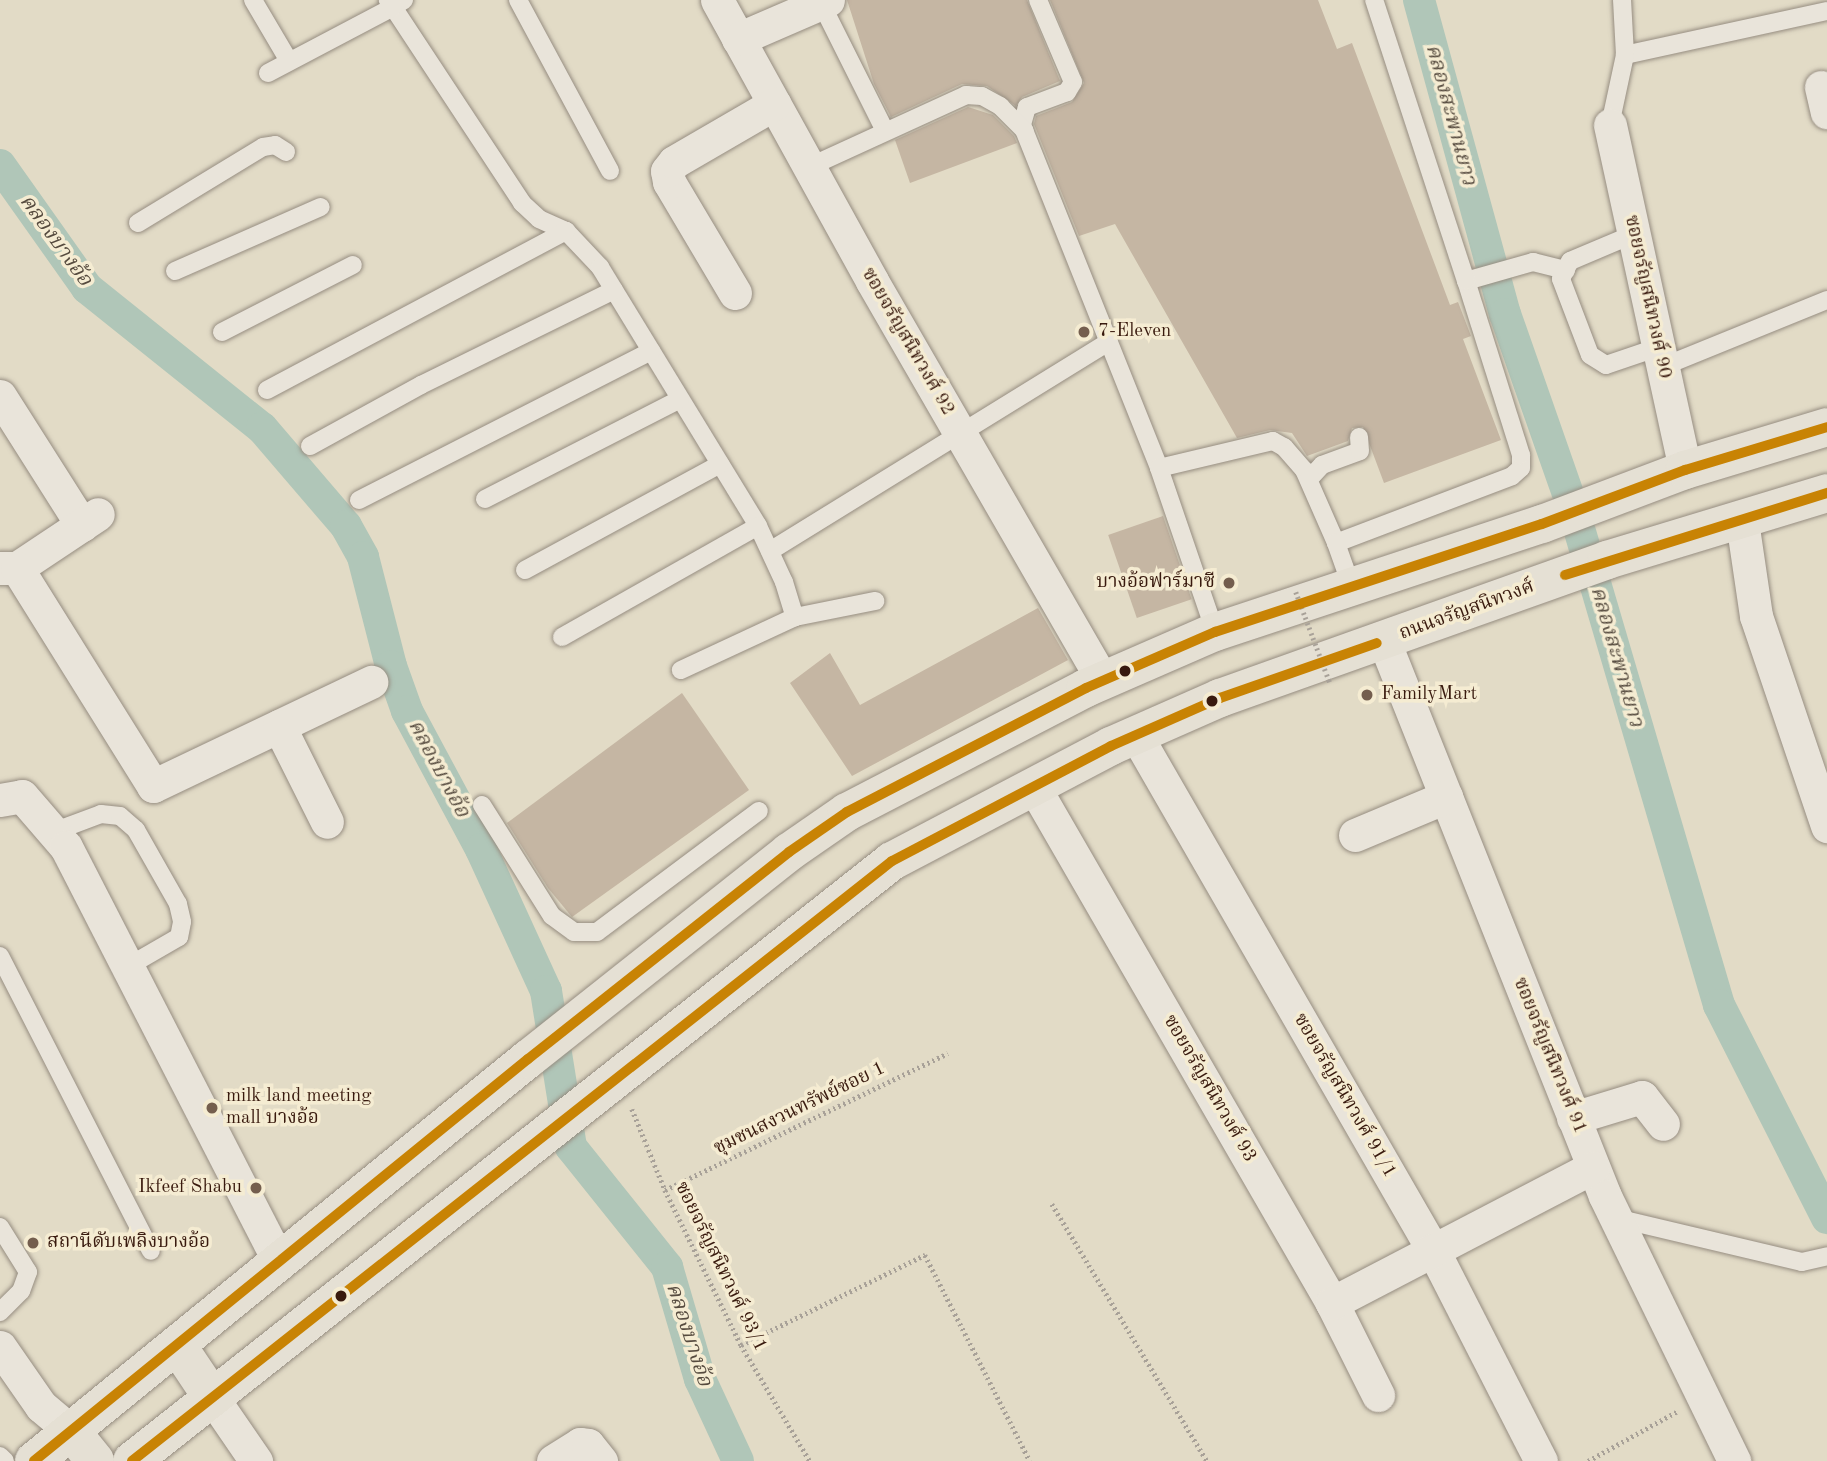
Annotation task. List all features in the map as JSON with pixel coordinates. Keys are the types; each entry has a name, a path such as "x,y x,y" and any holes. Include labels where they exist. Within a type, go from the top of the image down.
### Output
{"main road":[{"path":"34,1461 528,1059 789,852 847,811 1103,681 1215,632 1572,513 1685,470 1827,427"},
{"name":"ถนนจรัญสนิทวงศ์","path":"132,1461 892,861 1136,735 1220,698 1591,566 1827,493"},
{"path":"177,1345 212,1397"},
{"path":"71,1431 95,1461"}],"street":[{"name":"ซอยจรัญสนิทวงศ์ 92","path":"717,0 960,434 1103,681"},
{"path":"738,39 825,1"},
{"path":"734,293 669,182 667,171 674,162 774,104"},
{"name":"ซอยจรัญสนิทวงศ์ 90","path":"1610,125 1685,470"},
{"path":"0,396 91,519 8,568 153,786 371,682"},
{"path":"1742,521 1756,616 1827,826"},
{"name":"ซอยจรัญสนิทวงศ์ 91","path":"1384,641 1593,1167 1615,1218 1734,1461"},
{"path":"279,726 327,822"},
{"name":"ซอยจรัญสนิทวงศ์ 91/1","path":"1136,735 1433,1250 1541,1461"},
{"name":"ซอยจรัญสนิทวงศ์ 93","path":"1034,787 1332,1303 1378,1395"},
{"path":"0,800 22,796 66,847 279,1262"},
{"path":"1355,835 1446,797"},
{"path":"1573,1118 1642,1097 1664,1124"},
{"path":"1332,1303 1593,1167"},
{"path":"0,1347 41,1406 71,1431"},
{"path":"212,1397 256,1461"},
{"path":"553,1461 580,1444 588,1445 601,1461"}],"lane":[{"path":"253,0 289,61"},
{"path":"518,0 610,171"},
{"path":"1038,0 1073,82 1066,92 1027,107 1022,117 1026,132 1159,468 1215,632"},
{"path":"1336,543 1512,476 1521,468 1521,455 1474,279 1374,0"},
{"path":"1610,125 1625,55 1622,0"},
{"path":"825,1 885,131"},
{"path":"268,73 395,2 522,203 538,219 566,231 614,290 758,526 794,617"},
{"path":"1625,55 1827,11"},
{"path":"809,166 957,98 975,95 1000,106 1026,132"},
{"path":"138,223 263,147 275,145 286,152"},
{"path":"175,271 321,207"},
{"path":"267,390 566,231"},
{"path":"1634,234 1570,261 1562,279 1591,355 1606,365 1660,357 1827,300"},
{"path":"1474,279 1533,262 1566,270"},
{"path":"222,332 353,265"},
{"path":"310,446 421,385 614,290"},
{"path":"770,551 1109,342"},
{"path":"359,500 651,351"},
{"path":"485,499 680,399"},
{"path":"1309,479 1322,465 1362,450 1359,437"},
{"path":"1159,468 1272,441 1293,456 1309,479 1352,588"},
{"path":"525,570 720,464"},
{"path":"562,637 758,526"},
{"path":"681,670 794,617 875,601"},
{"path":"482,805 552,916 574,932 597,932 759,811"},
{"path":"54,832 101,814 120,816 136,830 178,904 182,922 179,937 128,967"},
{"path":"0,956 151,1251"},
{"path":"1615,1218 1802,1262 1827,1256"},
{"path":"0,1227 28,1272 21,1291 0,1312"},
{"path":"0,1456 5,1461"}],"path":[{"path":"1296,592 1330,683"},
{"name":"ชุมชนสงวนทรัพย์ซอย 1","path":"665,1190 948,1053"},
{"name":"ซอยจรัญสนิทวงศ์ 93/1","path":"620,1077 665,1190 741,1345 810,1461"},
{"path":"1052,1205 1207,1461"},
{"path":"741,1345 925,1255 1030,1461"},
{"path":"1588,1461 1703,1397"}],"building":[{"path":"847,0 1027,0 1060,81 1022,97 1016,106 987,86 962,84 891,117 874,84"},
{"path":"1050,0 1318,0 1337,49 1352,43 1450,305 1458,302 1471,336 1463,339 1501,440 1384,483 1363,427 1352,428 1348,441 1307,456 1292,433 1270,430 1237,438 1115,224 1079,236 1034,124 1036,116 1072,102 1084,83"},
{"path":"968,107 993,115 1014,136 1017,143 910,183 895,140"},
{"path":"1163,516 1192,599 1137,618 1108,535"},
{"path":"1038,608 1068,660 852,776 790,683 830,653 860,705"},
{"path":"682,693 749,790 572,917 548,888 507,823"}],"waterway":[{"name":"คลองสะพานยาว","path":"1419,0 1505,314 1573,508 1719,1005 1827,1218"},
{"name":"คลองบางอ้อ","path":"0,165 87,288 262,428 346,526 363,557 391,666 407,711 481,849 546,991 571,1147 667,1267 700,1379 738,1461"}],"transit line":[{"path":"34,1461 528,1059 789,852 847,812 1086,688 1215,632 1542,524 1685,470 1827,427"},
{"path":"1565,575 1827,493"},
{"path":"132,1461 892,861 1111,746 1220,698 1377,643"}],"place":[{"name":"7-Eleven","path":"1084,332"},
{"name":"บางอ้อฟาร์มาซี","path":"1229,583"},
{"name":"FamilyMart","path":"1367,695"},
{"name":"milk land meeting mall บางอ้อ","path":"212,1108"},
{"name":"Ikfeef Shabu","path":"256,1188"},
{"name":"สถานีดับเพลิงบางอ้อ","path":"33,1243"}]}
